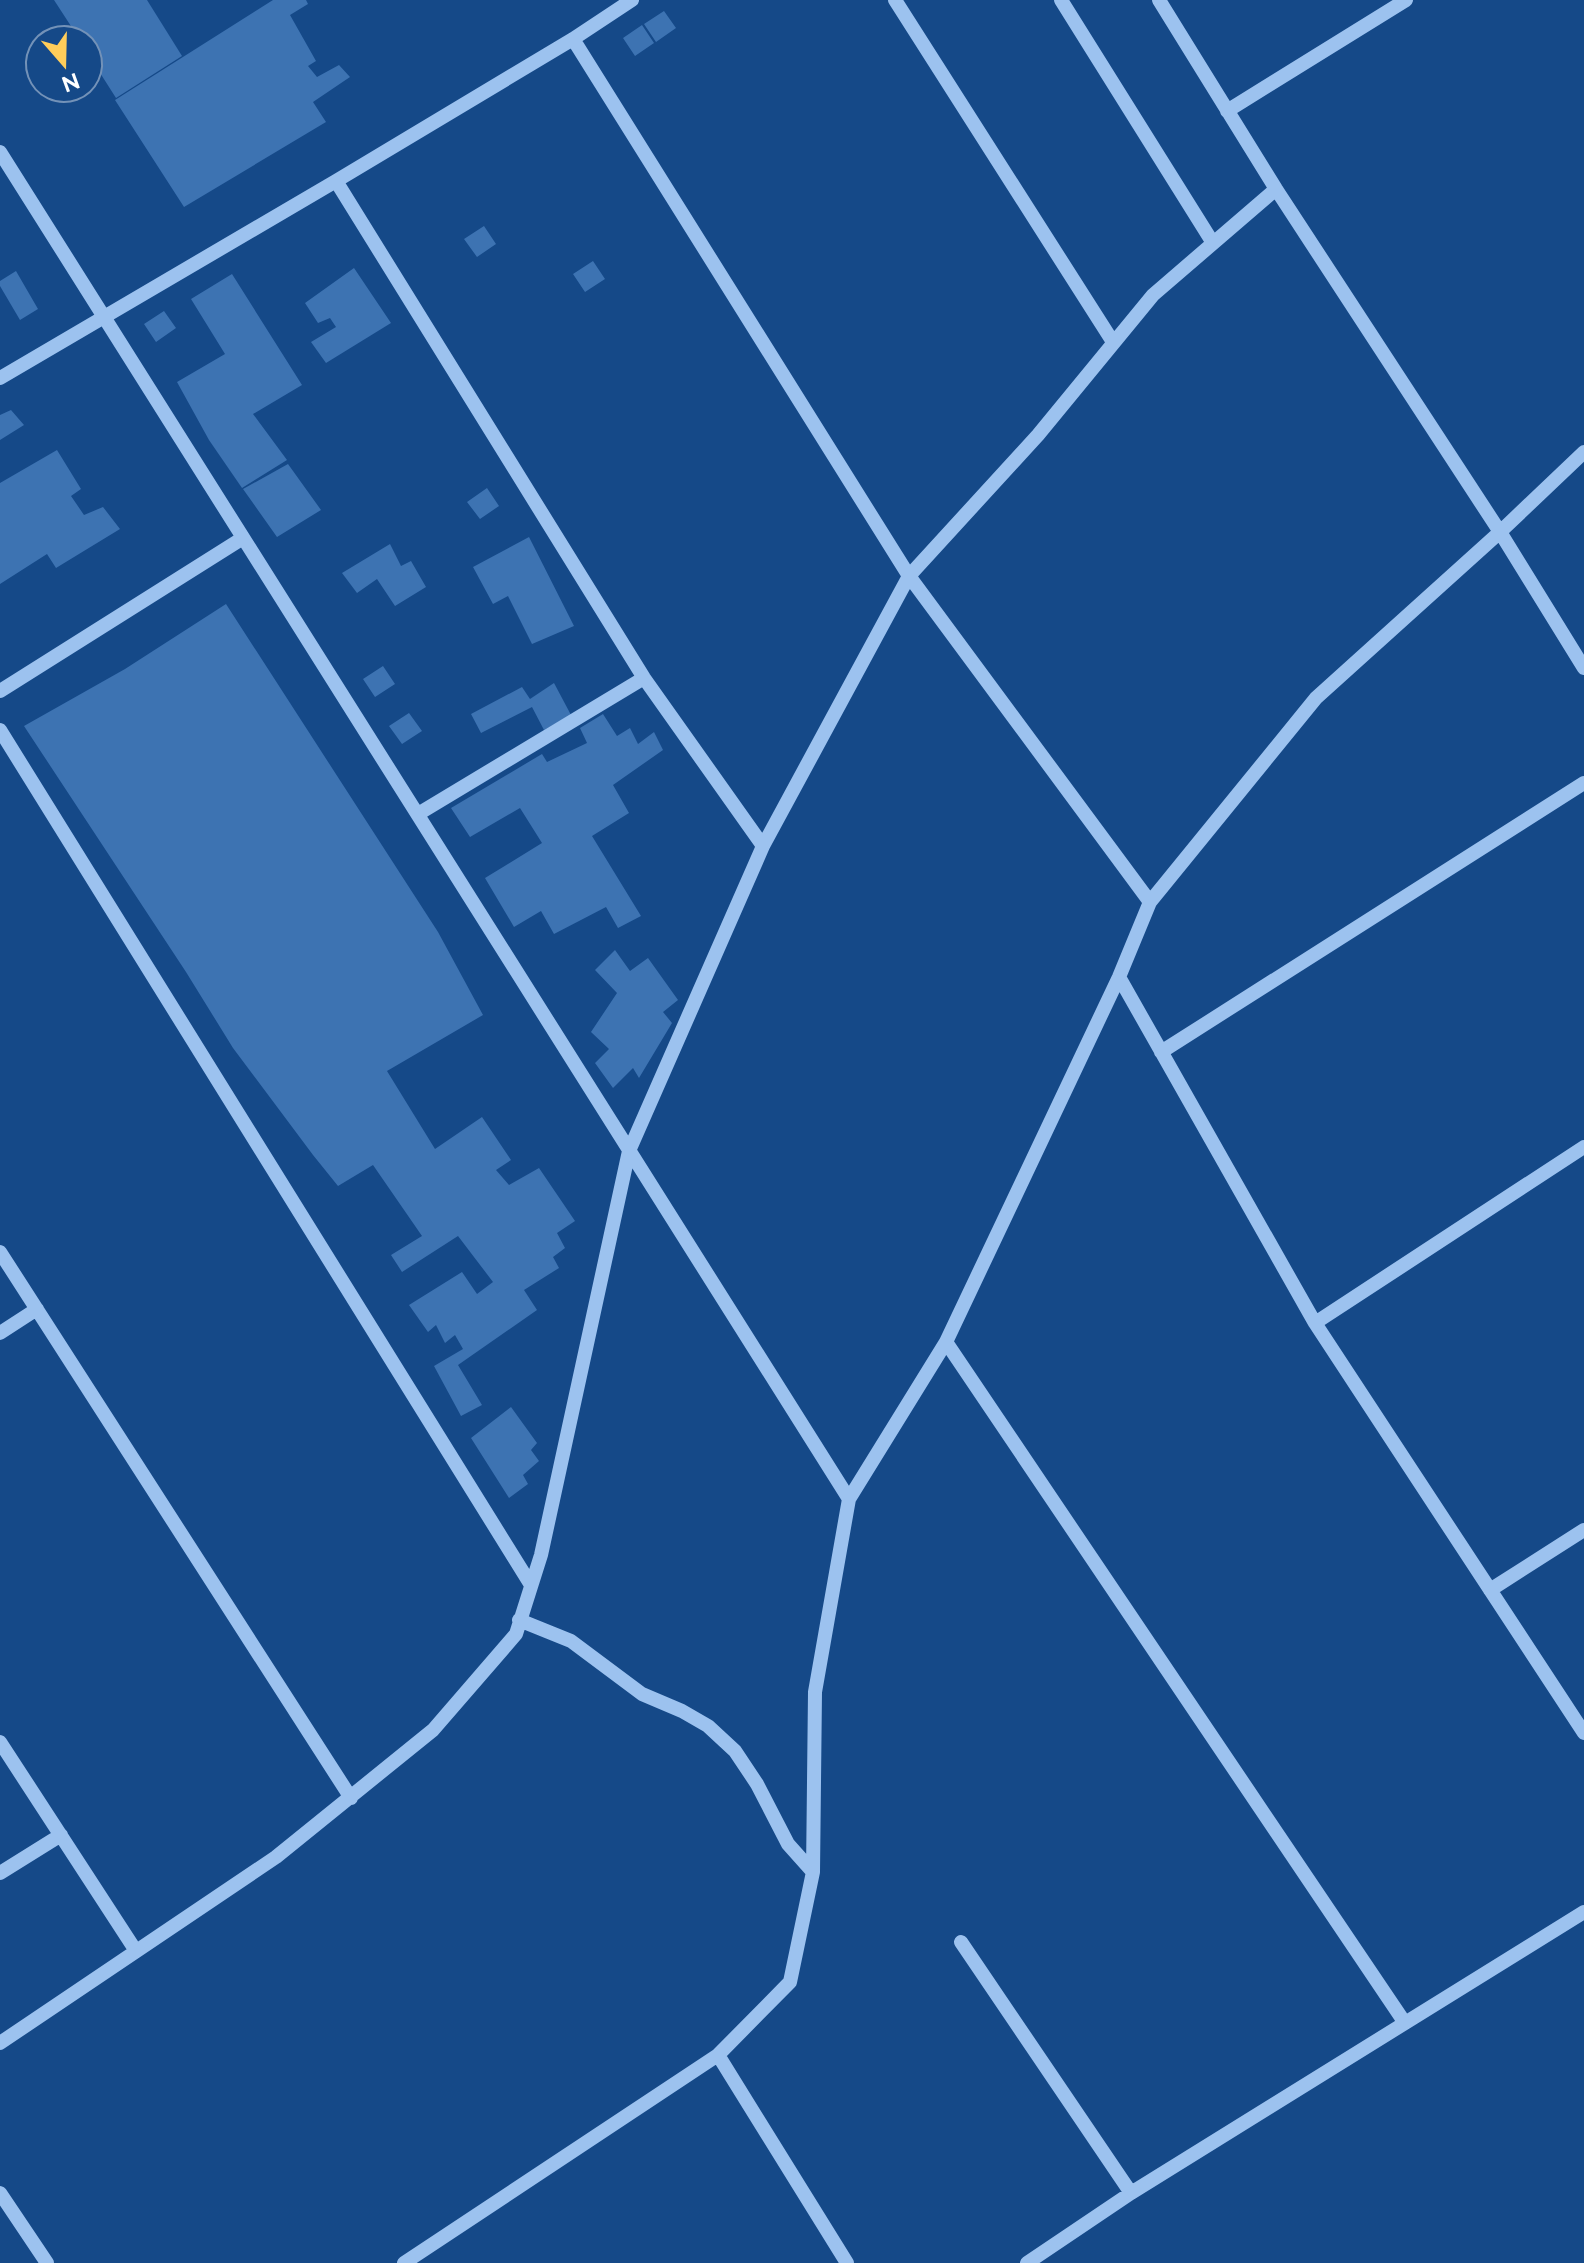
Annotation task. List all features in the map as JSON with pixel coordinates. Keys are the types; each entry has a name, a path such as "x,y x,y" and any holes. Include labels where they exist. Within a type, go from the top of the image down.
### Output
{"street":[{"path":"0,378 336,181 573,39 632,0"},
{"path":"895,0 1113,342"},
{"path":"1061,0 1213,243"},
{"path":"1159,0 1276,189 1500,532 1584,668"},
{"path":"1227,111 1406,0"},
{"path":"573,39 909,576 1150,902"},
{"path":"0,152 849,1499"},
{"path":"336,181 644,678 763,846"},
{"path":"0,2043 276,1857 351,1798 433,1730 516,1634 541,1555 629,1151 763,846 909,576 1038,435 1153,295 1276,189"},
{"path":"404,2263 718,2055 790,1982 813,1872 815,1692 849,1499 946,1342 1119,977 1150,902 1316,698 1584,452"},
{"path":"0,691 243,538"},
{"path":"418,814 644,678"},
{"path":"0,730 531,1585"},
{"path":"1161,1052 1584,783"},
{"path":"1119,977 1315,1323 1584,1733"},
{"path":"1315,1323 1584,1147"},
{"path":"0,1252 351,1798"},
{"path":"0,1333 37,1309"},
{"path":"946,1342 1405,2023"},
{"path":"1490,1590 1584,1530"},
{"path":"519,1620 571,1641 642,1694 708,1726 735,1751 757,1784 788,1844 813,1872"},
{"path":"0,1742 136,1951"},
{"path":"0,1873 61,1835"},
{"path":"1027,2263 1131,2193 1584,1912"},
{"path":"961,1942 1131,2193"},
{"path":"718,2055 847,2263"},
{"path":"0,2193 47,2263"}],"building":[{"path":"54,0 147,0 182,56 116,98 104,79 104,24 70,24"},
{"path":"273,0 306,0 308,4 290,15 316,61 308,66 317,77 339,65 350,77 313,102 326,122 184,207 115,100"},
{"path":"664,11 676,28 656,42 644,24"},
{"path":"642,25 654,43 635,56 623,38"},
{"path":"484,226 496,244 477,257 464,239"},
{"path":"593,261 605,279 585,292 573,274"},
{"path":"354,268 391,323 326,363 311,342 336,327 330,318 318,323 305,303"},
{"path":"16,271 38,309 20,320 0,286 0,281"},
{"path":"232,274 302,385 253,414 287,460 242,488 209,440 177,382 225,354 191,299"},
{"path":"164,311 176,328 156,342 144,324"},
{"path":"11,410 24,425 0,440 0,415"},
{"path":"57,450 81,489 71,496 84,515 103,507 120,529 56,568 47,554 0,584 0,483"},
{"path":"288,464 321,510 277,537 243,489"},
{"path":"487,488 499,506 480,519 467,502"},
{"path":"529,537 574,626 532,644 508,596 493,604 473,567"},
{"path":"390,544 401,566 411,561 426,587 395,606 377,579 357,593 342,573"},
{"path":"226,604 438,932 483,1015 387,1071 435,1149 482,1117 511,1160 496,1170 509,1185 539,1168 575,1221 557,1233 565,1248 553,1257 559,1268 524,1290 537,1310 458,1365 482,1405 461,1416 434,1366 463,1349 455,1335 445,1343 436,1325 428,1332 409,1305 462,1272 477,1294 493,1282 458,1236 402,1272 391,1255 422,1236 373,1165 338,1186 313,1155 233,1048 24,726 125,669"},
{"path":"383,666 395,684 375,697 363,679"},
{"path":"554,683 571,715 544,730 532,707 481,733 471,714 522,687 530,699"},
{"path":"409,713 422,731 402,744 389,726"},
{"path":"603,714 617,736 630,728 638,744 654,732 663,750 613,785 629,813 592,836 641,916 618,928 606,907 554,934 541,911 514,927 485,878 542,843 520,808 470,837 451,808 542,754 547,762 587,743 580,728"},
{"path":"615,950 630,971 648,958 678,1000 663,1012 672,1023 639,1078 633,1068 613,1088 595,1063 609,1049 591,1032 617,993 595,970"},
{"path":"511,1407 537,1443 531,1450 539,1461 523,1475 528,1484 509,1498 471,1438"}]}
